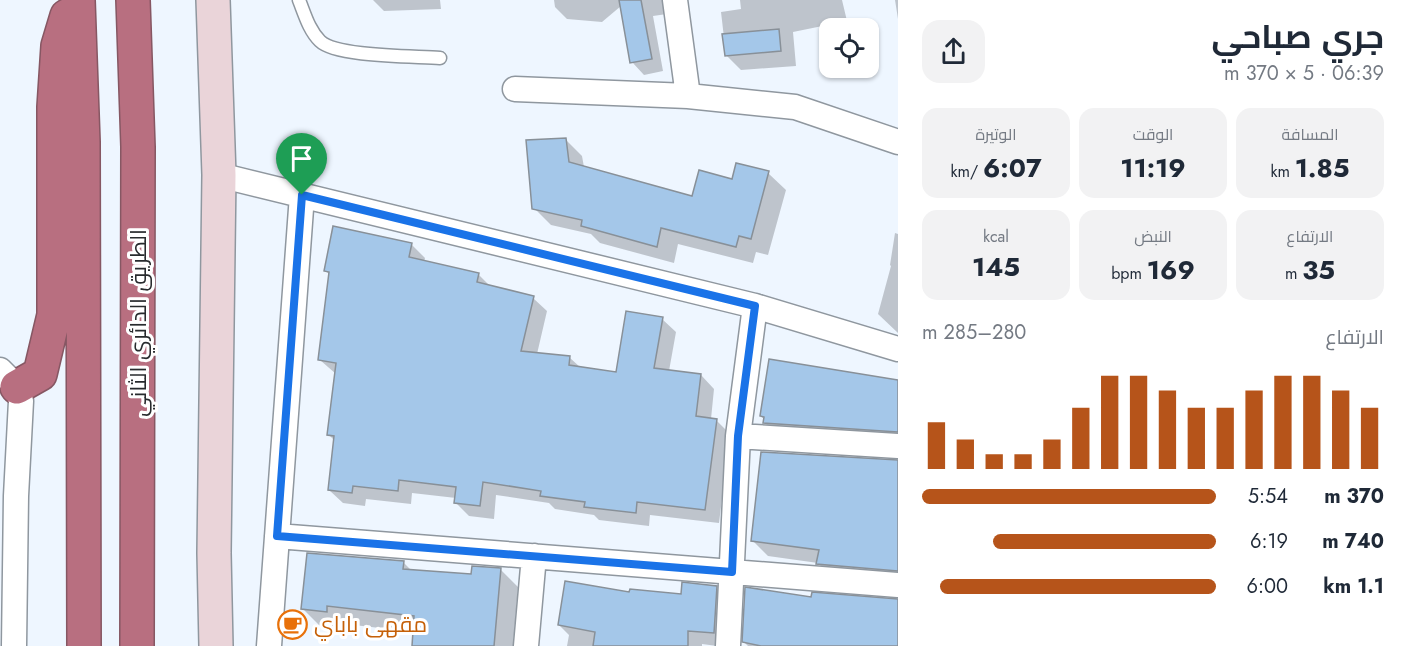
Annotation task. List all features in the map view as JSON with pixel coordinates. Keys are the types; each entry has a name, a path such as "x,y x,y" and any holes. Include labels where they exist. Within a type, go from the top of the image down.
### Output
{"highway":[{"path":"8,379 40,374 54,315 54,107 58,46 72,0"},
{"path":"78,0 83,142 84,646"},
{"name":"الطريق الدائري الثاني","path":"133,0 138,147 137,646"}],"street":[{"path":"213,0 219,175 214,553 216,646"},
{"path":"675,0 688,96"},
{"path":"515,89 688,96 795,107 898,142"},
{"path":"219,175 755,306 898,349"},
{"path":"268,646 302,195"},
{"path":"728,646 738,436 755,306"},
{"path":"8,379 21,401 16,496 14,646"},
{"path":"738,436 898,446"},
{"path":"277,536 898,585"},
{"path":"526,646 534,556"}],"lane":[{"path":"299,0 309,26 321,43 342,51 440,58"}],"building":[{"path":"619,0 641,0 652,59 630,63"},
{"path":"779,29 781,51 725,56 722,34"},
{"path":"566,138 569,162 692,196 699,170 732,179 736,163 769,171 751,239 739,236 736,247 661,228 657,247 581,226 582,220 532,209 526,140"},
{"path":"333,226 412,243 409,257 479,273 477,282 534,296 521,351 570,356 569,365 616,372 626,311 663,317 654,368 701,374 696,416 717,419 705,510 637,502 636,513 584,507 585,502 540,496 541,491 483,482 480,506 454,503 456,487 399,480 398,491 353,486 352,493 328,490 334,436 327,435 336,363 318,360 329,272 324,271"},
{"path":"769,359 898,380 898,432 763,423 764,417 760,416"},
{"path":"761,452 898,460 898,571 816,564 819,550 751,541"},
{"path":"307,553 404,561 403,569 471,574 472,566 501,568 494,646 412,646 414,616 327,606 327,612 301,609"},
{"path":"565,581 629,592 630,589 681,594 682,582 717,586 714,633 688,631 688,646 593,646 595,632 558,625"},
{"path":"745,587 811,597 812,592 898,599 898,646 761,646 742,642"}],"place":[{"name":"مقهى باباي","path":"293,624"}],"route":[{"path":"302,195 755,306 738,436 732,572 277,536 302,195"}]}
